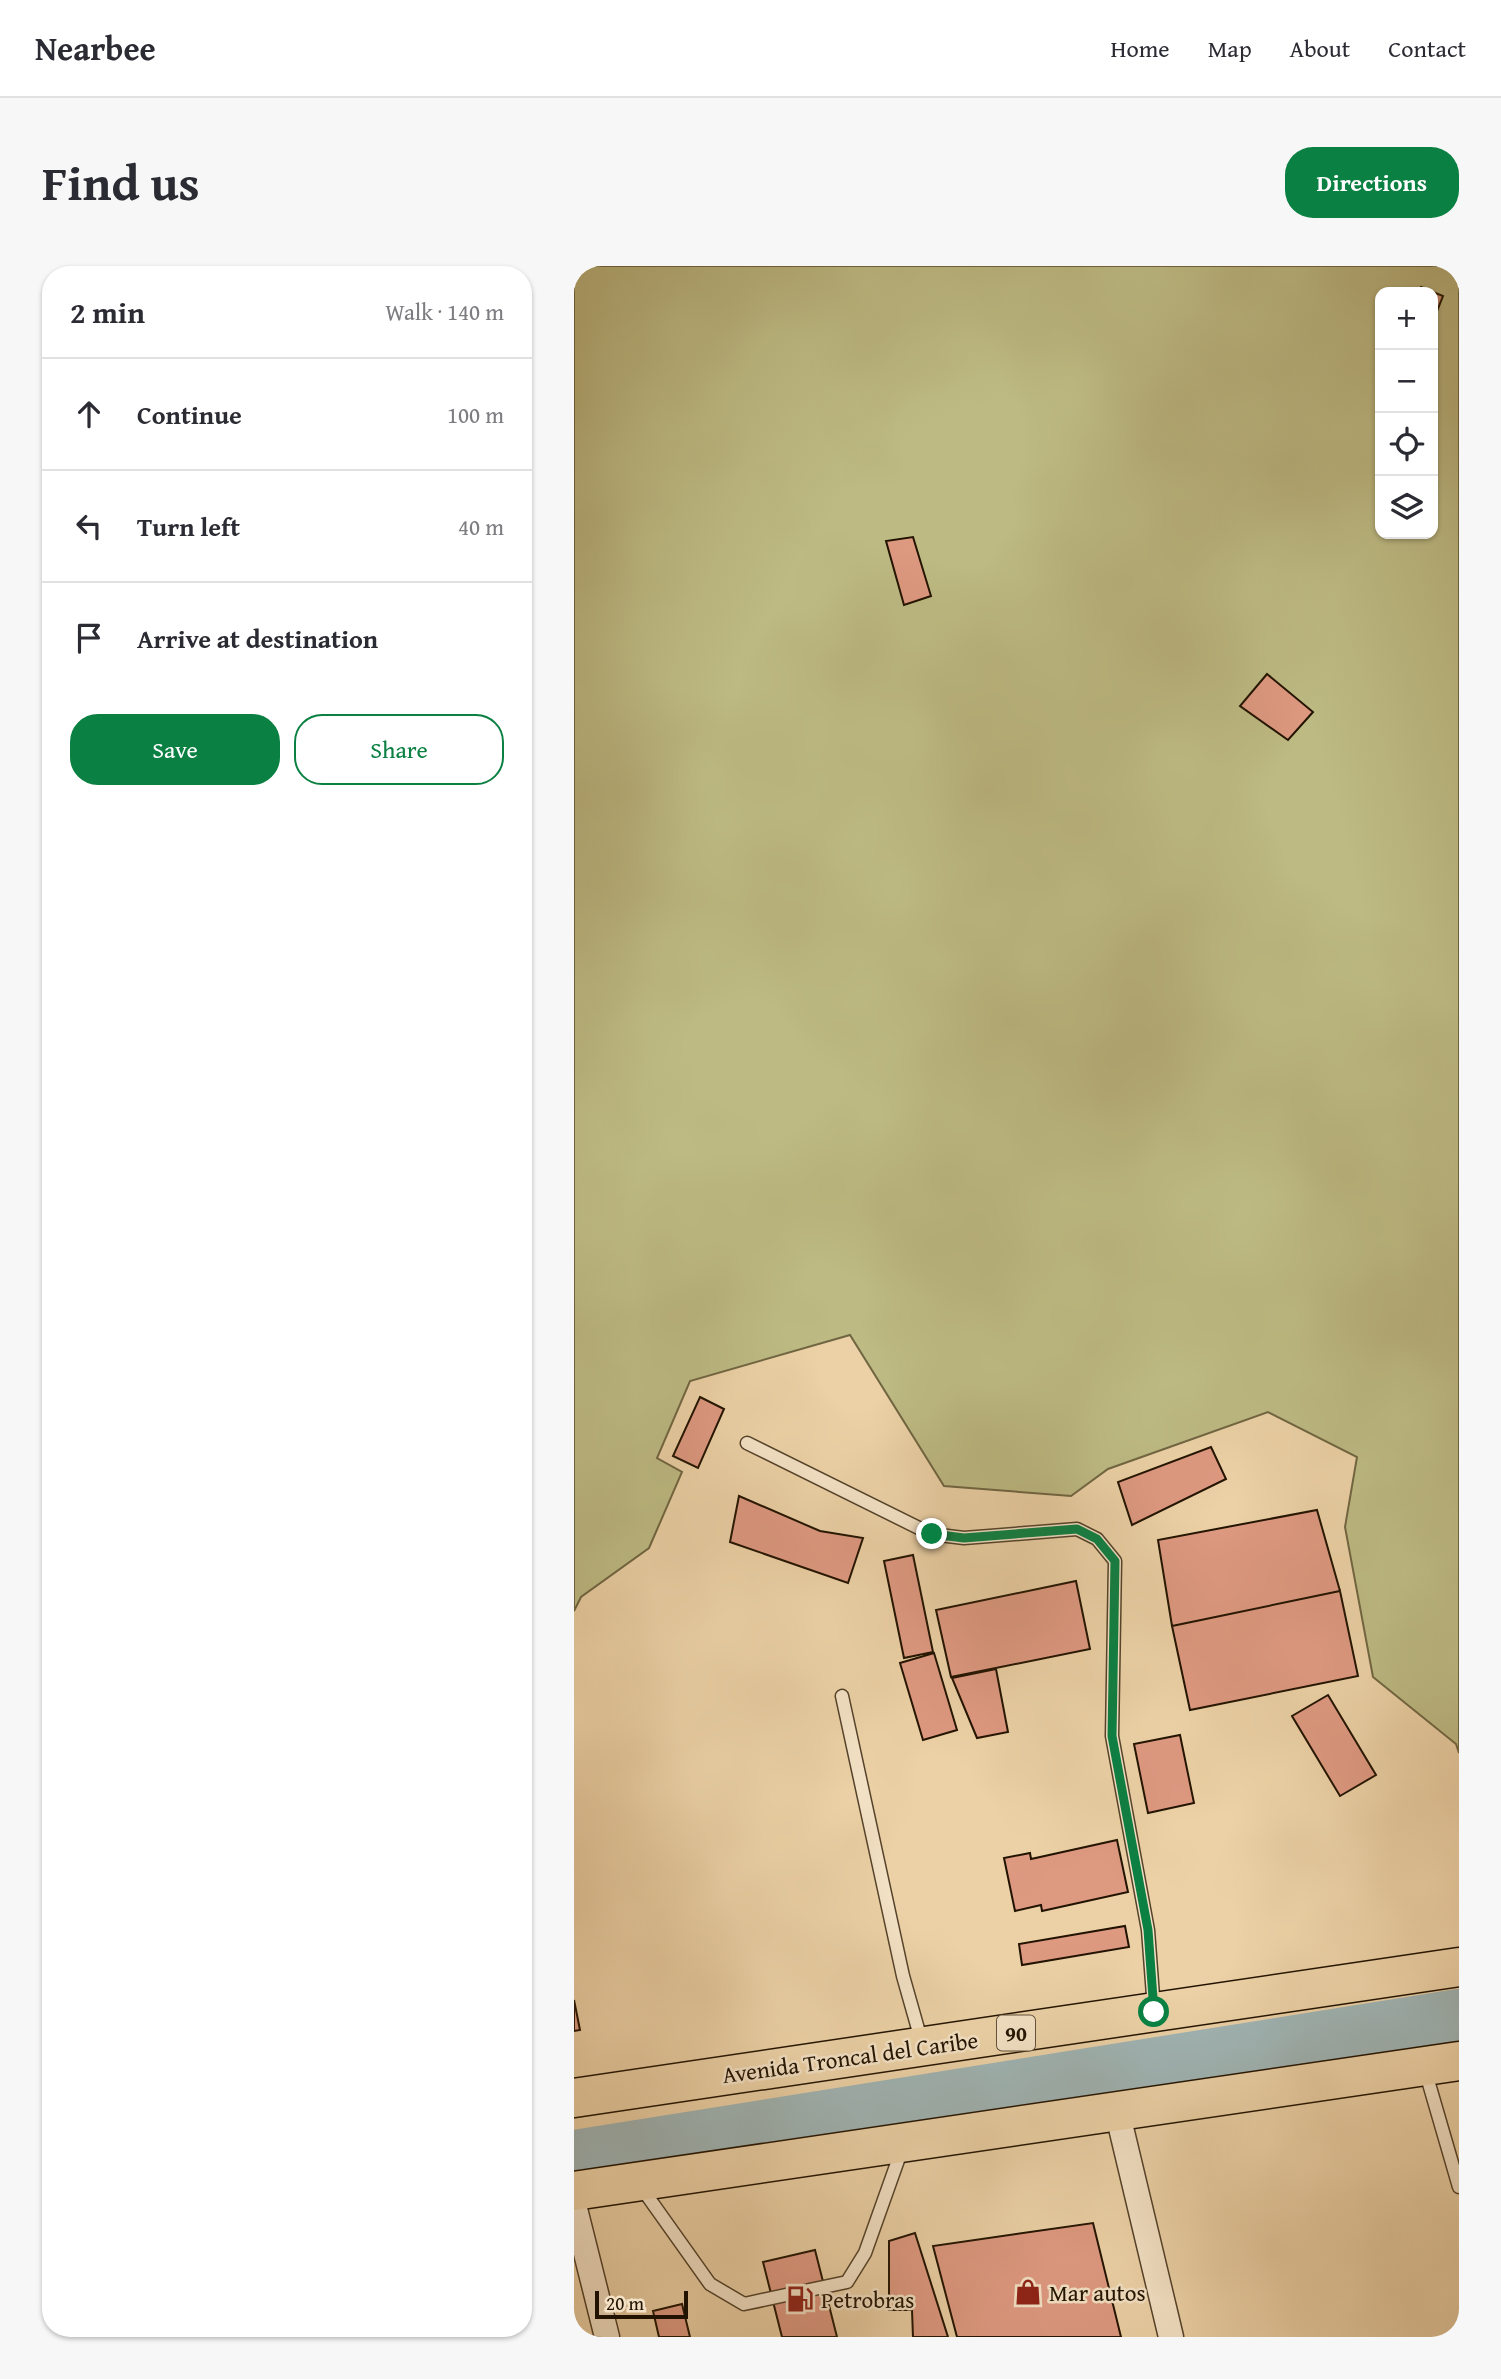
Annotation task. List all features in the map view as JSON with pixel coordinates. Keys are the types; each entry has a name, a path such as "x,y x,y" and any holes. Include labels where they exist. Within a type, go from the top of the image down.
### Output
{"highway":[{"name":"Avenida Troncal del Caribe","path":"574,2098 1459,1967"},
{"path":"574,2190 1442,2064"}],"street":[{"path":"1117,2111 1171,2337"},
{"path":"574,2205 607,2337"}],"lane":[{"path":"747,1443 932,1534 964,1538 1077,1529 1097,1539 1115,1561 1112,1736 1148,1930 1154,2012"},
{"path":"842,1696 903,1976 923,2046"},
{"path":"1442,2064 1459,2187"},
{"path":"636,2181 710,2284 744,2304 847,2282 865,2253 905,2142"}],"shaded area":[{"path":"574,266 1459,266 1459,1753 1456,1744 1373,1677 1345,1527 1357,1457 1268,1412 1108,1469 1071,1496 944,1486 850,1335 690,1381 657,1458 682,1472 649,1548 581,1597 574,1611"}],"building":[{"path":"1438,294 1443,296 1438,308"},
{"path":"913,537 931,596 904,605 886,541"},
{"path":"1267,674 1313,712 1288,740 1240,706"},
{"path":"700,1397 724,1409 698,1468 673,1456"},
{"path":"1211,1447 1226,1479 1132,1525 1118,1482"},
{"path":"739,1496 820,1531 863,1538 848,1583 730,1542"},
{"path":"1317,1510 1340,1591 1172,1626 1158,1540"},
{"path":"913,1555 933,1652 904,1658 884,1561"},
{"path":"1076,1581 1090,1649 951,1677 936,1610"},
{"path":"1340,1591 1358,1676 1190,1710 1172,1626"},
{"path":"934,1653 957,1730 923,1740 900,1663"},
{"path":"996,1669 1008,1732 977,1738 952,1678"},
{"path":"1328,1695 1376,1775 1340,1796 1292,1716"},
{"path":"1180,1735 1194,1803 1148,1813 1134,1744"},
{"path":"1117,1840 1128,1892 1042,1911 1041,1905 1015,1911 1004,1858 1030,1853 1031,1859"},
{"path":"1125,1926 1129,1947 1022,1965 1019,1944"},
{"path":"574,2000 580,2030 574,2031"},
{"name":"Mar autos","path":"1093,2223 1121,2337 957,2337 933,2246"},
{"path":"915,2233 948,2337 913,2337 912,2310 889,2310 889,2241"},
{"name":"Petrobras","path":"815,2250 837,2337 782,2337 763,2262"},
{"path":"682,2304 690,2337 659,2337 653,2311"}],"waterway":[{"path":"574,2158 1459,2017"}],"place":[{"name":"Mar autos","path":"1028,2292"},
{"name":"Petrobras","path":"800,2299"}],"route":[{"path":"932,1534 964,1538 1077,1529 1097,1539 1115,1561 1112,1736 1148,1930 1154,2012"}]}
